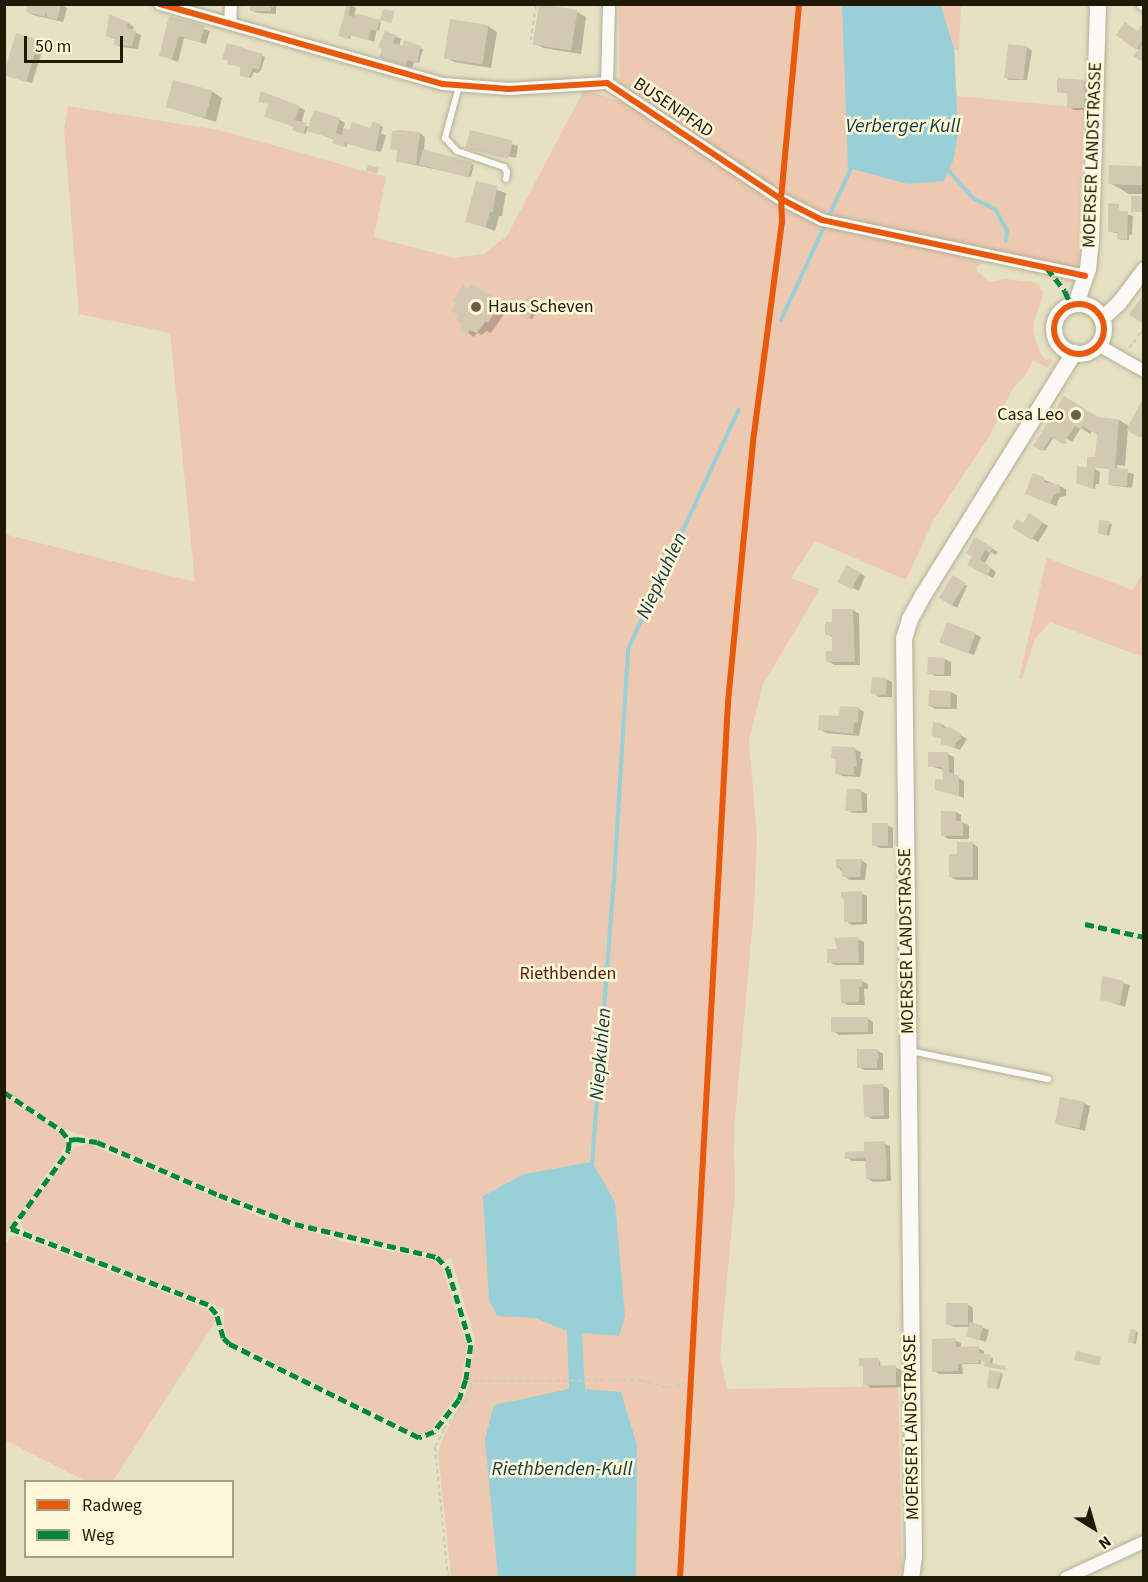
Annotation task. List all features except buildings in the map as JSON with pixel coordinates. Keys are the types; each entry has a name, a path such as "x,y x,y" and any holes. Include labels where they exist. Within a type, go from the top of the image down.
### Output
{"main road":[{"name":"MOERSER LANDSTRASSE","path":"1076,304 1090,256 1093,217 1098,4"},
{"path":"1076,304 1091,307 1102,318 1104,332 1098,345 1087,352 1074,353 1062,346 1055,326 1060,313 1076,304"},
{"name":"MOERSER LANDSTRASSE","path":"911,1578 914,1557 904,639 910,619 920,601 1074,353"}],"street":[{"name":"BUSENPFAD","path":"160,4 422,79 459,86 509,89 607,83 781,199 828,222 1085,276"},
{"path":"230,24 231,4"},
{"path":"607,83 609,4"},
{"path":"1102,318 1119,302 1143,269"},
{"path":"1098,345 1120,360 1143,371"},
{"path":"1066,1578 1143,1542"}],"lane":[{"path":"459,86 445,138 457,151 504,167 507,172 506,179"},
{"path":"908,1051 1047,1079"}],"path":[{"path":"530,4 536,6 530,42"},
{"path":"1120,360 1143,328"},
{"path":"448,1578 434,1455 438,1439 466,1402 473,1381 640,1380 668,1389 690,1383"}],"green space":[{"name":"Riethbenden","path":"619,5 961,5 959,50 954,50 957,96 1084,108 1078,270 945,252 982,263 977,267 977,271 989,282 1005,279 1034,282 1040,286 1043,292 1033,324 1035,338 1039,351 1046,360 1051,358 1052,361 1047,368 1033,360 1027,373 1012,390 989,437 933,521 906,580 815,541 791,578 820,589 763,684 749,740 757,836 754,909 734,1131 735,1193 720,1356 727,1389 898,1386 902,1567 898,1577 451,1577 438,1453 444,1435 467,1391 475,1340 451,1258 445,1260 428,1253 322,1230 250,1206 99,1141 63,1129 5,1090 4,534 195,582 170,333 79,314 64,130 68,106 219,130 386,177 374,237 454,258 483,254 507,236 584,90 620,101"},
{"path":"1047,558 1133,590 1143,572 1143,657 1050,622 1035,639 1022,679 1019,678"},
{"path":"5,1095 60,1132 67,1145 5,1235"},
{"path":"87,1143 261,1217 345,1242 429,1259 442,1267 467,1346 459,1392 432,1429 420,1435 237,1344 228,1338 224,1328 224,1309 24,1230 22,1225 24,1216 74,1148"},
{"path":"17,1236 205,1308 213,1316 215,1322 114,1480 83,1480 5,1440 5,1244 11,1237"}],"water":[{"name":"Verberger Kull","path":"842,5 941,5 954,49 958,133 954,158 944,181 908,184 848,168"},
{"name":"Riethbenden-Kull","path":"592,1162 615,1202 625,1316 619,1336 582,1333 585,1389 621,1392 637,1445 636,1577 498,1577 485,1439 494,1405 569,1389 567,1331 535,1318 497,1316 489,1300 483,1196 524,1174"}],"waterway":[{"name":"Niepkuhlen","path":"781,320 852,166"},
{"path":"947,169 973,198 995,209 1007,231 1006,241"},
{"name":"Niepkuhlen","path":"592,1164 614,880 628,649 739,409"}],"marked path":[{"path":"1047,268 1065,291 1071,305"},
{"path":"1085,924 1144,937"},
{"path":"4,1092 61,1130 69,1140"},
{"path":"76,1139 97,1142 219,1195 295,1224 437,1257 448,1269 471,1345 466,1380 459,1400 434,1432 419,1438 229,1344 223,1338 216,1314 208,1305 11,1229 68,1151 69,1140 76,1139"}],"cycle path":[{"path":"160,4 443,84 509,89 607,83 781,199 822,220 1085,276"},
{"path":"680,1578 728,702 754,434 782,222 781,199 799,4"},
{"path":"1079,304 1088,306 1099,315 1104,329 1102,338 1093,349 1079,354 1070,352 1059,343 1054,329 1056,320 1065,309 1079,304"}],"place":[{"name":"Haus Scheven","path":"476,307"},
{"name":"Casa Leo","path":"1076,415"}]}
